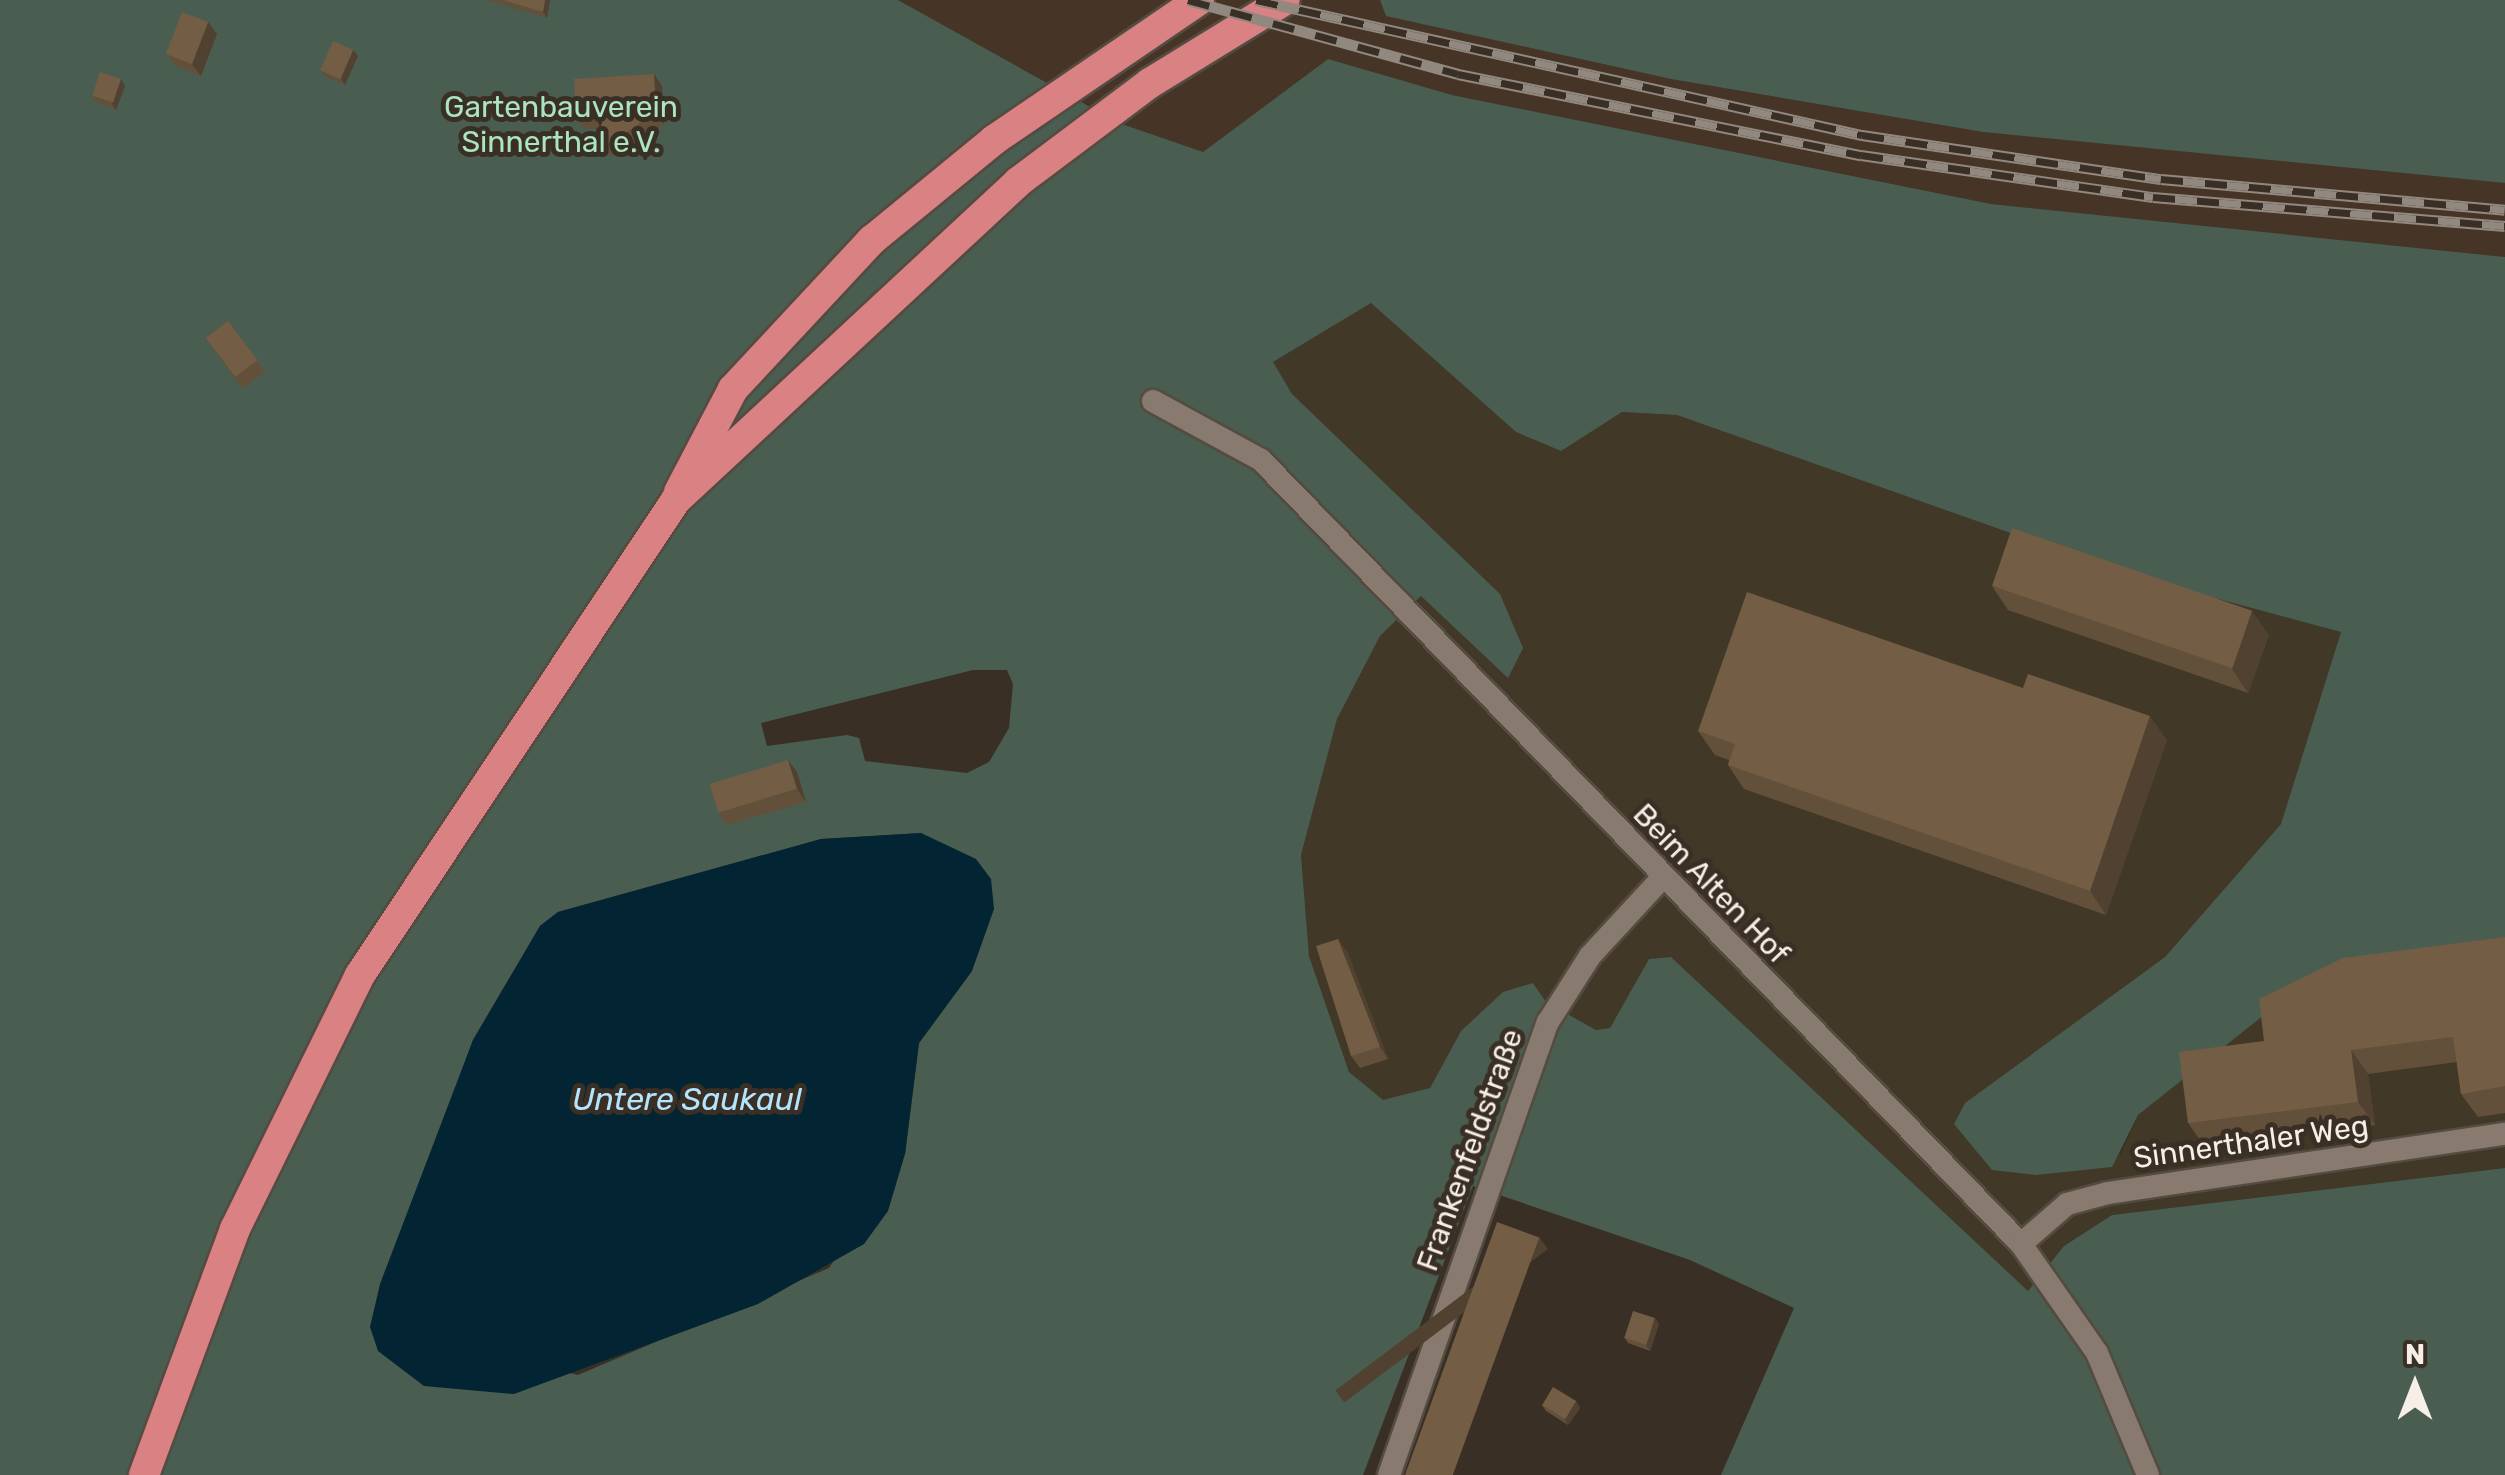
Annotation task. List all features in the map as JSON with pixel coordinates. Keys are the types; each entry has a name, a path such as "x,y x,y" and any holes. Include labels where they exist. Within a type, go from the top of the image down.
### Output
{"highway":[{"path":"144,1475 235,1229 360,975 676,500 733,389 872,240 994,140 1199,0"},
{"path":"676,500 1004,193 1150,83 1285,0"}],"street":[{"name":"Beim Alten Hof","path":"1153,400 1262,460 1905,1130 2021,1244 2097,1353 2148,1475"},
{"name":"Frankenfeldstraße","path":"1389,1475 1548,1022 1590,956 1663,877"},
{"name":"Sinnerthaler Weg","path":"2021,1244 2067,1204 2108,1194 2505,1134"}],"shaded area":[{"path":"898,0 1380,0 1386,16 1671,79 1983,132 2505,183 2505,257 1991,204 1452,95 1328,59 1203,152 1119,123"},
{"path":"1371,303 1516,432 1561,451 1622,412 1677,415 2129,575 2341,632 2281,824 2165,957 1965,1103 1954,1125 2121,1154 2138,1115 2278,1004 2505,942 2505,1168 2112,1215 2064,1246 2028,1291 1671,957 1649,959 1610,1028 1596,1030 1546,1002 1533,983 1461,1031 1430,1088 1383,1101 1349,1072 1309,956 1301,855 1337,719 1380,636 1422,595 1458,625 1392,495 1292,394 1273,362"}],"green space":[{"name":"Gartenbauverein Sinnerthal e.V.","path":"0,0 898,0 1119,123 1203,152 1328,59 1452,95 1991,204 2505,257 2505,942 2278,1004 2138,1115 2112,1167 2036,1175 1992,1170 1954,1124 1965,1103 2165,957 2281,824 2341,632 2129,575 1677,415 1622,412 1561,451 1516,432 1371,303 1273,362 1292,394 1500,594 1523,648 1508,678 1421,596 1380,636 1337,719 1301,855 1309,956 1349,1072 1383,1100 1430,1088 1461,1031 1503,992 1533,983 1546,1002 1596,1030 1610,1028 1649,959 1671,957 2028,1291 2064,1246 2112,1215 2505,1168 2505,1475 1721,1475 1794,1308 1690,1260 1473,1186 1363,1475 0,1475","holes":["973,670 1007,670 1013,684 1009,728 989,762 967,773 865,761 859,738 847,735 767,746 761,723","921,833 972,971 919,1043 905,1154 829,1268 578,1375 370,1327 473,1040 540,926 558,912 821,839"]},
{"path":"1380,0 2505,0 2505,183 1983,132 1671,79 1386,16"}],"water":[{"name":"Untere Saukaul","path":"921,833 976,859 991,879 994,909 972,971 919,1043 905,1154 888,1211 864,1244 758,1304 514,1394 424,1386 378,1351 370,1327 380,1284 473,1040 540,926 558,912 821,839"}],"building":[{"path":"503,0 545,0 543,12"},
{"path":"182,12 208,22 192,64 166,54"},
{"path":"333,41 353,50 340,79 320,70"},
{"path":"100,72 121,79 113,103 92,96"},
{"path":"654,74 656,112 627,132 627,143 600,144 599,116 576,117 574,79"},
{"path":"228,321 257,360 235,377 206,338"},
{"path":"2012,528 2252,611 2232,668 1992,586"},
{"path":"1747,592 2023,688 2028,674 2150,716 2090,891 1728,765 1735,744 1698,731"},
{"path":"788,760 797,789 718,813 710,784"},
{"path":"2505,937 2505,1086 2461,1094 2453,1037 2351,1050 2358,1102 2188,1123 2179,1052 2264,1041 2259,999 2343,958"},
{"path":"1338,939 1380,1047 1351,1056 1316,946"},
{"path":"1497,1222 1539,1237 1453,1475 1405,1475"},
{"path":"1633,1311 1655,1318 1646,1345 1624,1338"},
{"path":"1553,1387 1576,1401 1565,1419 1542,1405"}],"railway":[{"path":"1188,0 1458,74 1861,155 2153,197 2505,226"},
{"path":"1256,0 1862,135 2161,179 2505,210"}]}
